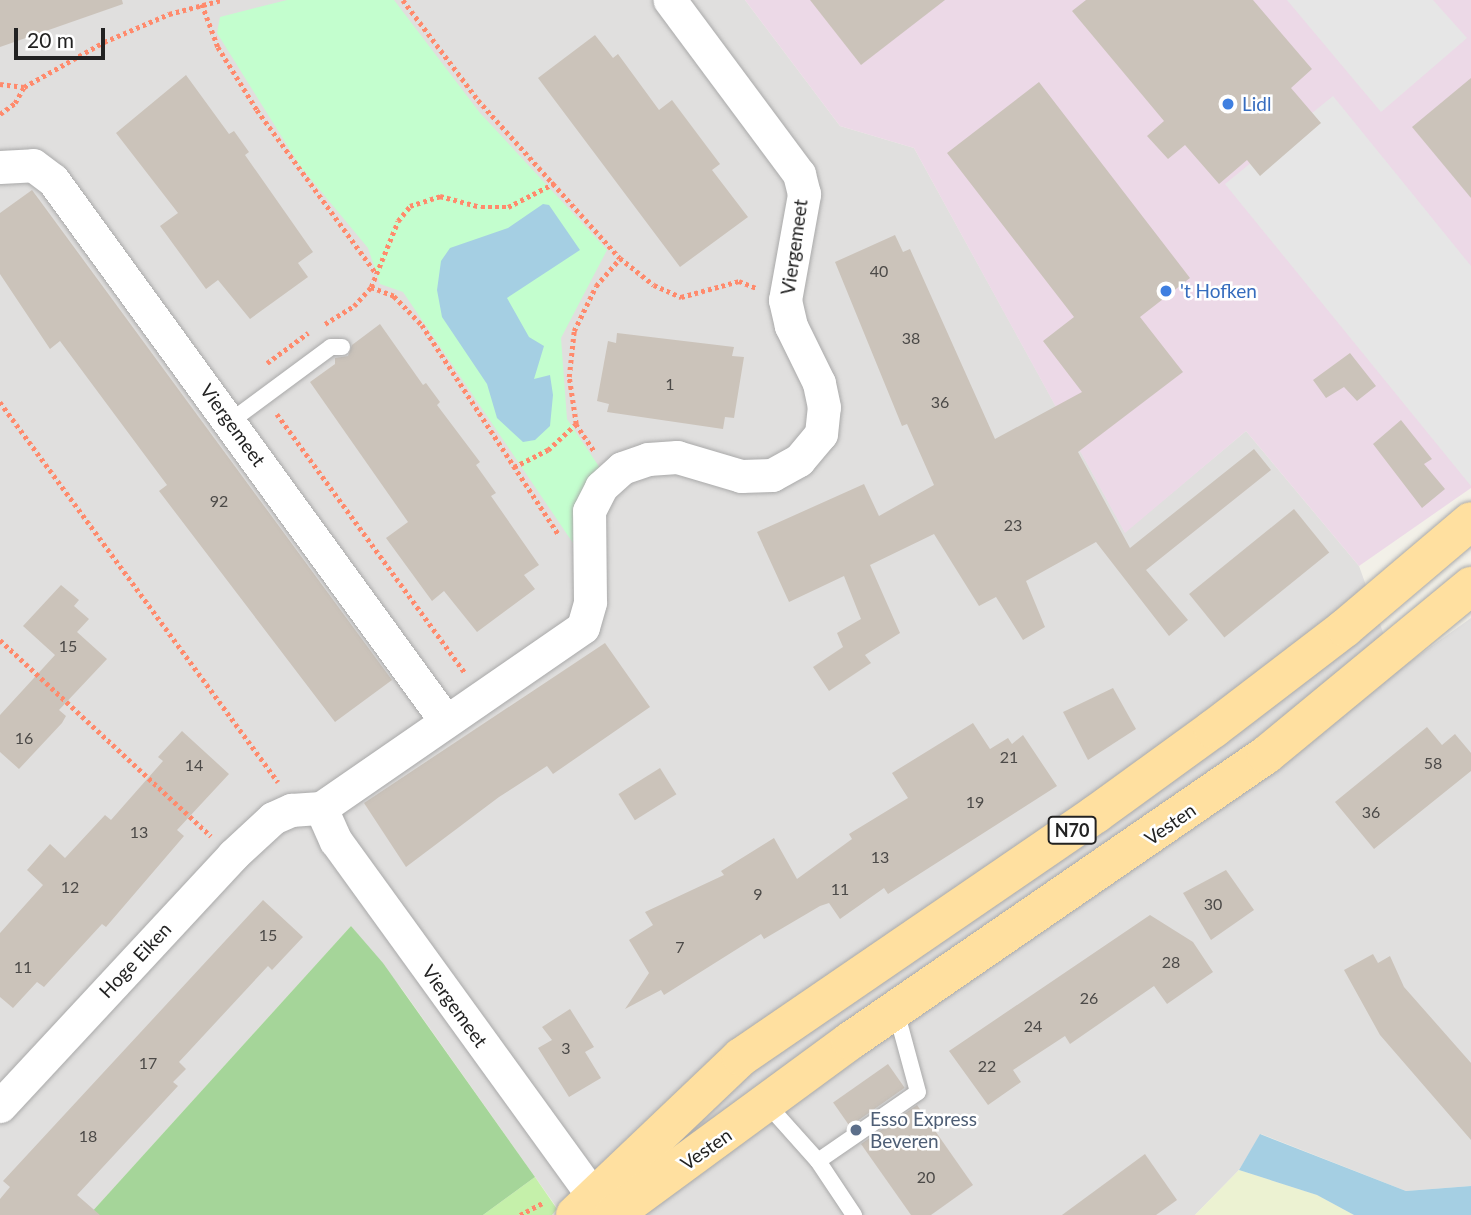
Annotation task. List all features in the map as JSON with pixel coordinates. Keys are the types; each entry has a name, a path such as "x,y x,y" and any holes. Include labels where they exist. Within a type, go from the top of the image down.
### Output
{"main road":[{"name":"Vesten","path":"584,1207 668,1130 741,1057 1096,814 1213,729 1345,628 1471,520"},
{"name":"Vesten","path":"676,1171 895,1011 1266,755 1471,586"},
{"name":"N70","path":"584,1207 676,1171"}],"street":[{"name":"Viergemeet","path":"584,1207 336,841 295,812 445,720 583,627 590,602 589,511 601,487 622,468 648,459 677,457 741,476 772,475 799,460 821,434 824,407 819,383 791,326 786,300 804,194 799,174 670,0"},
{"name":"Viergemeet","path":"0,167 33,165 44,170 224,411 445,720"},
{"name":"Hoge Eiken","path":"0,1106 233,855 295,812"}],"lane":[{"path":"224,411 264,396 331,347 342,347"},
{"name":"Vesten","path":"668,1130 830,1009 1043,869 1302,677 1471,540"},
{"name":"Vesten","path":"676,1171 713,1129 783,1073 1244,755 1388,643 1471,571"},
{"path":"818,1161 918,1092 895,1011"},
{"path":"768,1104 818,1161 855,1215"}],"path":[{"path":"0,114 15,103 24,87 104,42 202,4 222,0"},
{"path":"403,0 478,100 620,258 654,285 681,297 739,281 786,300"},
{"path":"202,4 218,47 257,110 376,273"},
{"path":"0,84 24,87"},
{"path":"224,411 288,344 354,306 372,288 376,273 410,205 440,196 481,207 508,206 555,183"},
{"path":"514,467 548,450 576,424 569,377 574,331 596,286 620,258"},
{"path":"372,288 394,296 422,325 589,577"},
{"path":"264,396 482,696"},
{"path":"0,402 284,791 295,812"},
{"path":"0,640 233,855"},
{"path":"520,1215 584,1207"}],"shaded area":[{"path":"0,0 745,0 840,126 914,148 1125,532 1246,431 1359,566 1397,671 1471,618 1471,1186 1406,1191 1261,1134 1239,1170 1195,1215 562,1215 402,989 351,926 89,1215 0,1215"},
{"path":"745,0 1471,0 1471,488 1359,566 1246,431 1125,533 914,148 840,126"},
{"path":"1287,0 1433,0 1467,38 1381,112"},
{"path":"1333,96 1471,266 1471,486 1225,184"}],"green space":[{"path":"287,0 394,0 480,113 607,250 561,338 567,419 600,468 573,543 403,292 380,284 368,248 300,166 217,33 220,17"},
{"path":"351,926 383,963 535,1177 483,1215 89,1215"},
{"path":"1239,1170 1317,1195 1354,1215 1195,1215"},
{"path":"535,1177 557,1209 552,1215 483,1215"}],"water":[{"path":"543,204 549,205 580,250 507,298 529,337 544,346 534,379 550,375 553,395 550,426 535,440 523,442 497,418 487,384 442,317 437,290 441,261 450,248 508,228"},
{"path":"1260,1134 1406,1191 1471,1186 1471,1215 1354,1215 1317,1195 1239,1170"}],"building":[{"path":"0,0 122,0 123,4 0,47"},
{"path":"810,0 945,0 861,65"},
{"name":"Lidl","path":"1086,0 1253,0 1312,69 1291,88 1321,123 1260,176 1247,160 1219,184 1185,145 1168,159 1147,136 1164,121 1072,11"},
{"path":"595,35 613,58 618,54 659,110 672,100 720,164 712,170 748,217 680,267 538,78"},
{"path":"186,75 229,134 234,131 249,152 245,155 313,252 298,263 308,277 250,319 218,280 206,289 160,226 178,213 116,133"},
{"path":"1471,78 1471,198 1412,127"},
{"path":"1039,82 1190,278 1140,317 1183,372 1078,452 1130,548 1254,449 1271,470 1146,570 1188,620 1169,636 1096,542 1026,581 1045,627 1023,640 996,597 979,606 934,534 870,565 900,633 865,655 871,663 829,691 813,667 843,647 837,633 861,619 844,576 789,602 757,532 864,484 879,516 934,485 907,424 902,426 835,262 895,235 903,252 910,249 995,439 1082,392 1043,341 1074,317 947,153"},
{"path":"32,190 392,680 335,722 159,491 167,485 60,341 50,349 0,274 0,213"},
{"path":"380,324 423,385 426,383 440,402 437,405 480,462 476,465 496,493 491,496 539,565 524,575 535,589 477,632 444,591 432,601 386,538 408,522 310,382 335,364 335,358 348,356 352,345"},
{"path":"617,333 734,347 732,356 744,357 734,418 725,417 723,429 607,412 609,404 597,401 608,341 616,343"},
{"path":"1350,353 1376,386 1357,401 1344,387 1326,398 1313,380"},
{"path":"1401,420 1432,459 1424,464 1445,489 1422,508 1373,444"},
{"path":"1294,509 1329,553 1224,637 1189,594"},
{"path":"61,585 79,600 74,606 89,619 77,632 107,659 59,710 66,716 62,723 19,769 0,752 0,715 55,655 23,626"},
{"path":"605,643 650,707 553,774 547,766 499,797 406,867 364,803"},
{"path":"1113,688 1136,729 1088,760 1063,712"},
{"path":"973,723 990,749 1008,738 1012,744 1023,735 1057,786 888,894 884,888 840,919 829,903 820,906 764,939 761,934 664,995 661,990 625,1009 649,973 629,940 653,925 645,912 724,875 721,871 774,838 797,879 852,839 849,834 908,798 892,773"},
{"path":"1427,727 1442,745 1455,734 1471,753 1471,771 1374,849 1335,802"},
{"path":"182,731 229,774 177,830 184,836 106,927 102,924 44,987 37,982 13,1008 0,997 0,933 43,885 27,870 50,844 65,858 105,815 111,820 163,761 158,757"},
{"path":"660,768 676,794 635,820 618,794"},
{"path":"1226,870 1254,910 1211,940 1183,893"},
{"path":"263,900 303,937 272,970 268,966 179,1062 186,1069 173,1082 178,1086 77,1195 100,1215 0,1215 0,1199 10,1187 3,1181"},
{"path":"1150,915 1193,942 1213,972 1167,1004 1154,986 1070,1044 1065,1036 1013,1070 1021,1082 988,1105 949,1051"},
{"path":"1373,954 1378,963 1390,956 1404,987 1471,1063 1471,1140 1380,1035 1344,970"},
{"path":"570,1009 594,1047 585,1052 601,1078 569,1097 538,1048 552,1040 542,1027"},
{"path":"888,1064 905,1088 850,1126 833,1102"},
{"path":"917,1105 973,1185 931,1215 911,1215 861,1144"},
{"path":"1145,1154 1177,1200 1156,1215 1062,1215"}],"place":[{"name":"Lidl","path":"1228,104"},
{"name":"'t Hofken","path":"1166,291"},
{"name":"Esso Express Beveren","path":"856,1130"}]}
